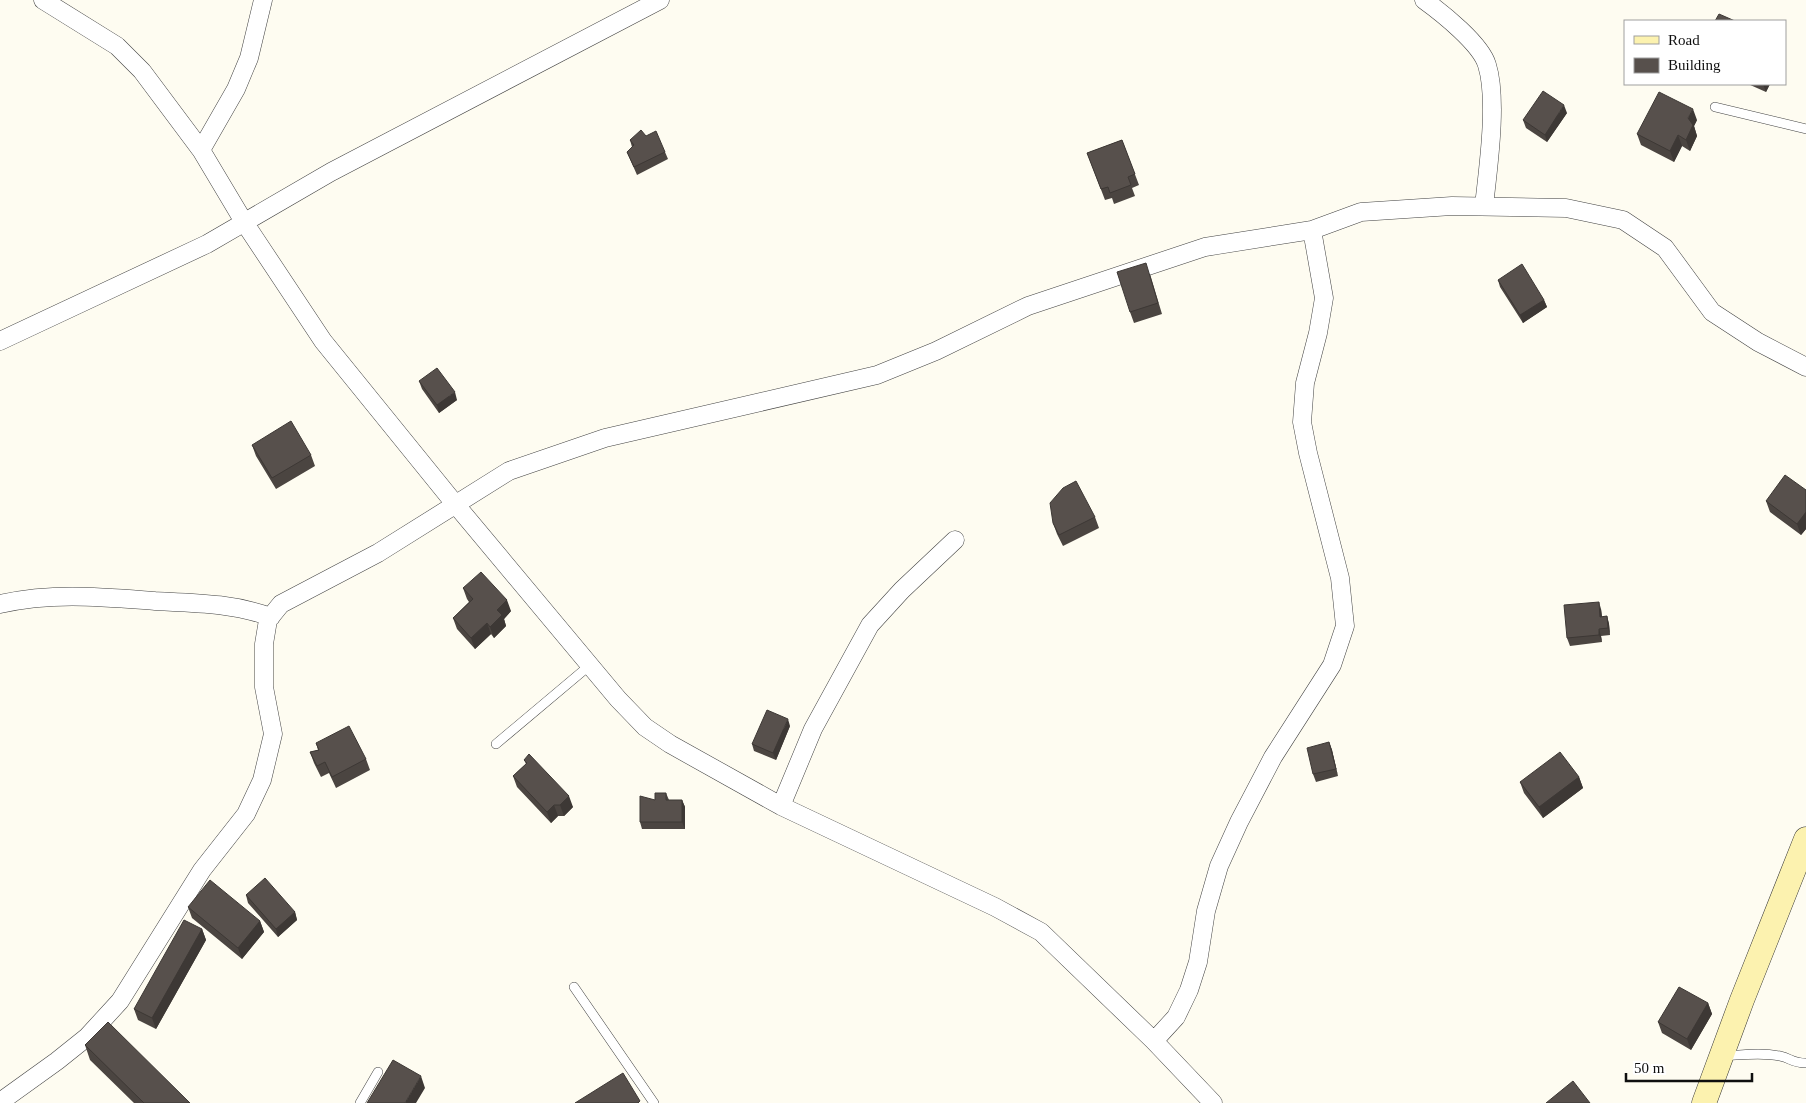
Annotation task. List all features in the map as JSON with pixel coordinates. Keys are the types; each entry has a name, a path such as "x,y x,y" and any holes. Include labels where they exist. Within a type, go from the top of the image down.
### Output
{"main road":[{"path":"1704,1103 1720,1057 1806,839"}],"street":[{"path":"44,0 117,46 130,58 201,150 244,222 323,341 455,504 590,665 645,727 670,744 781,806 995,907 1041,932 1154,1041 1214,1103"},
{"path":"201,150 236,89 246,65 263,0"},
{"path":"0,341 207,244 339,167 660,0"},
{"path":"1424,0 1466,37 1487,64 1492,94 1489,159 1484,206"},
{"path":"0,1102 87,1037 120,1001 202,870 246,814 262,780 273,734 264,687 264,644 271,617 281,604 378,553 509,471 605,438 877,375 936,351 1028,306 1205,247 1312,230 1361,212 1452,206 1566,208 1623,220 1665,248 1712,312 1758,342 1806,366"},
{"path":"1154,1041 1176,1017 1190,990 1198,962 1206,911 1219,866 1235,831 1273,758 1332,665 1346,626 1340,578 1302,422 1306,383 1324,298 1312,230"},
{"path":"781,806 813,729 870,625 902,590 955,540"},
{"path":"0,604 40,596 102,596 217,603 246,608 271,617"}],"lane":[{"path":"1715,107 1806,129"},
{"path":"496,744 590,665"},
{"path":"574,987 654,1103"},
{"path":"1720,1057 1759,1054 1782,1056 1794,1063 1806,1063"},
{"path":"360,1103 378,1072"}],"building":[{"path":"1719,14 1733,20 1716,20"},
{"path":"1543,91 1564,105 1545,135 1523,120"},
{"path":"1659,92 1693,109 1688,118 1693,125 1686,140 1678,135 1670,151 1637,134"},
{"path":"641,130 646,136 656,131 665,152 634,167 627,152 634,145 630,140"},
{"path":"1122,140 1135,174 1128,177 1131,185 1110,193 1108,187 1101,189 1087,153"},
{"path":"1146,263 1158,303 1130,312 1117,272"},
{"path":"1522,264 1544,300 1520,315 1498,280"},
{"path":"437,368 455,392 437,405 419,381"},
{"path":"291,421 311,455 272,478 252,445"},
{"path":"1785,475 1806,490 1806,512 1797,524 1766,501"},
{"path":"1076,481 1095,517 1059,535 1053,523 1050,503 1063,488"},
{"path":"481,572 507,600 497,610 502,615 490,627 487,623 471,638 453,618 473,599 463,588"},
{"path":"1599,602 1600,617 1607,616 1608,628 1599,629 1599,635 1567,638 1564,605"},
{"path":"767,710 788,719 773,753 752,744"},
{"path":"349,726 366,759 332,777 325,762 317,766 310,752 319,750 316,743"},
{"path":"1329,742 1336,769 1313,774 1307,748"},
{"path":"1560,752 1579,777 1539,807 1520,782"},
{"path":"529,754 569,796 560,805 554,805 547,812 513,776 527,763 524,760"},
{"path":"655,793 666,793 666,800 682,800 682,822 640,822 640,796 655,800"},
{"path":"265,878 295,912 276,929 246,895"},
{"path":"210,880 260,921 238,948 188,907"},
{"path":"184,920 202,929 152,1018 134,1009"},
{"path":"1679,987 1708,1003 1687,1039 1658,1022"},
{"path":"108,1022 190,1103 144,1103 85,1045"},
{"path":"393,1060 421,1076 405,1103 367,1103"},
{"path":"623,1073 640,1101 638,1103 575,1103"},
{"path":"1573,1081 1590,1103 1546,1103"}]}
